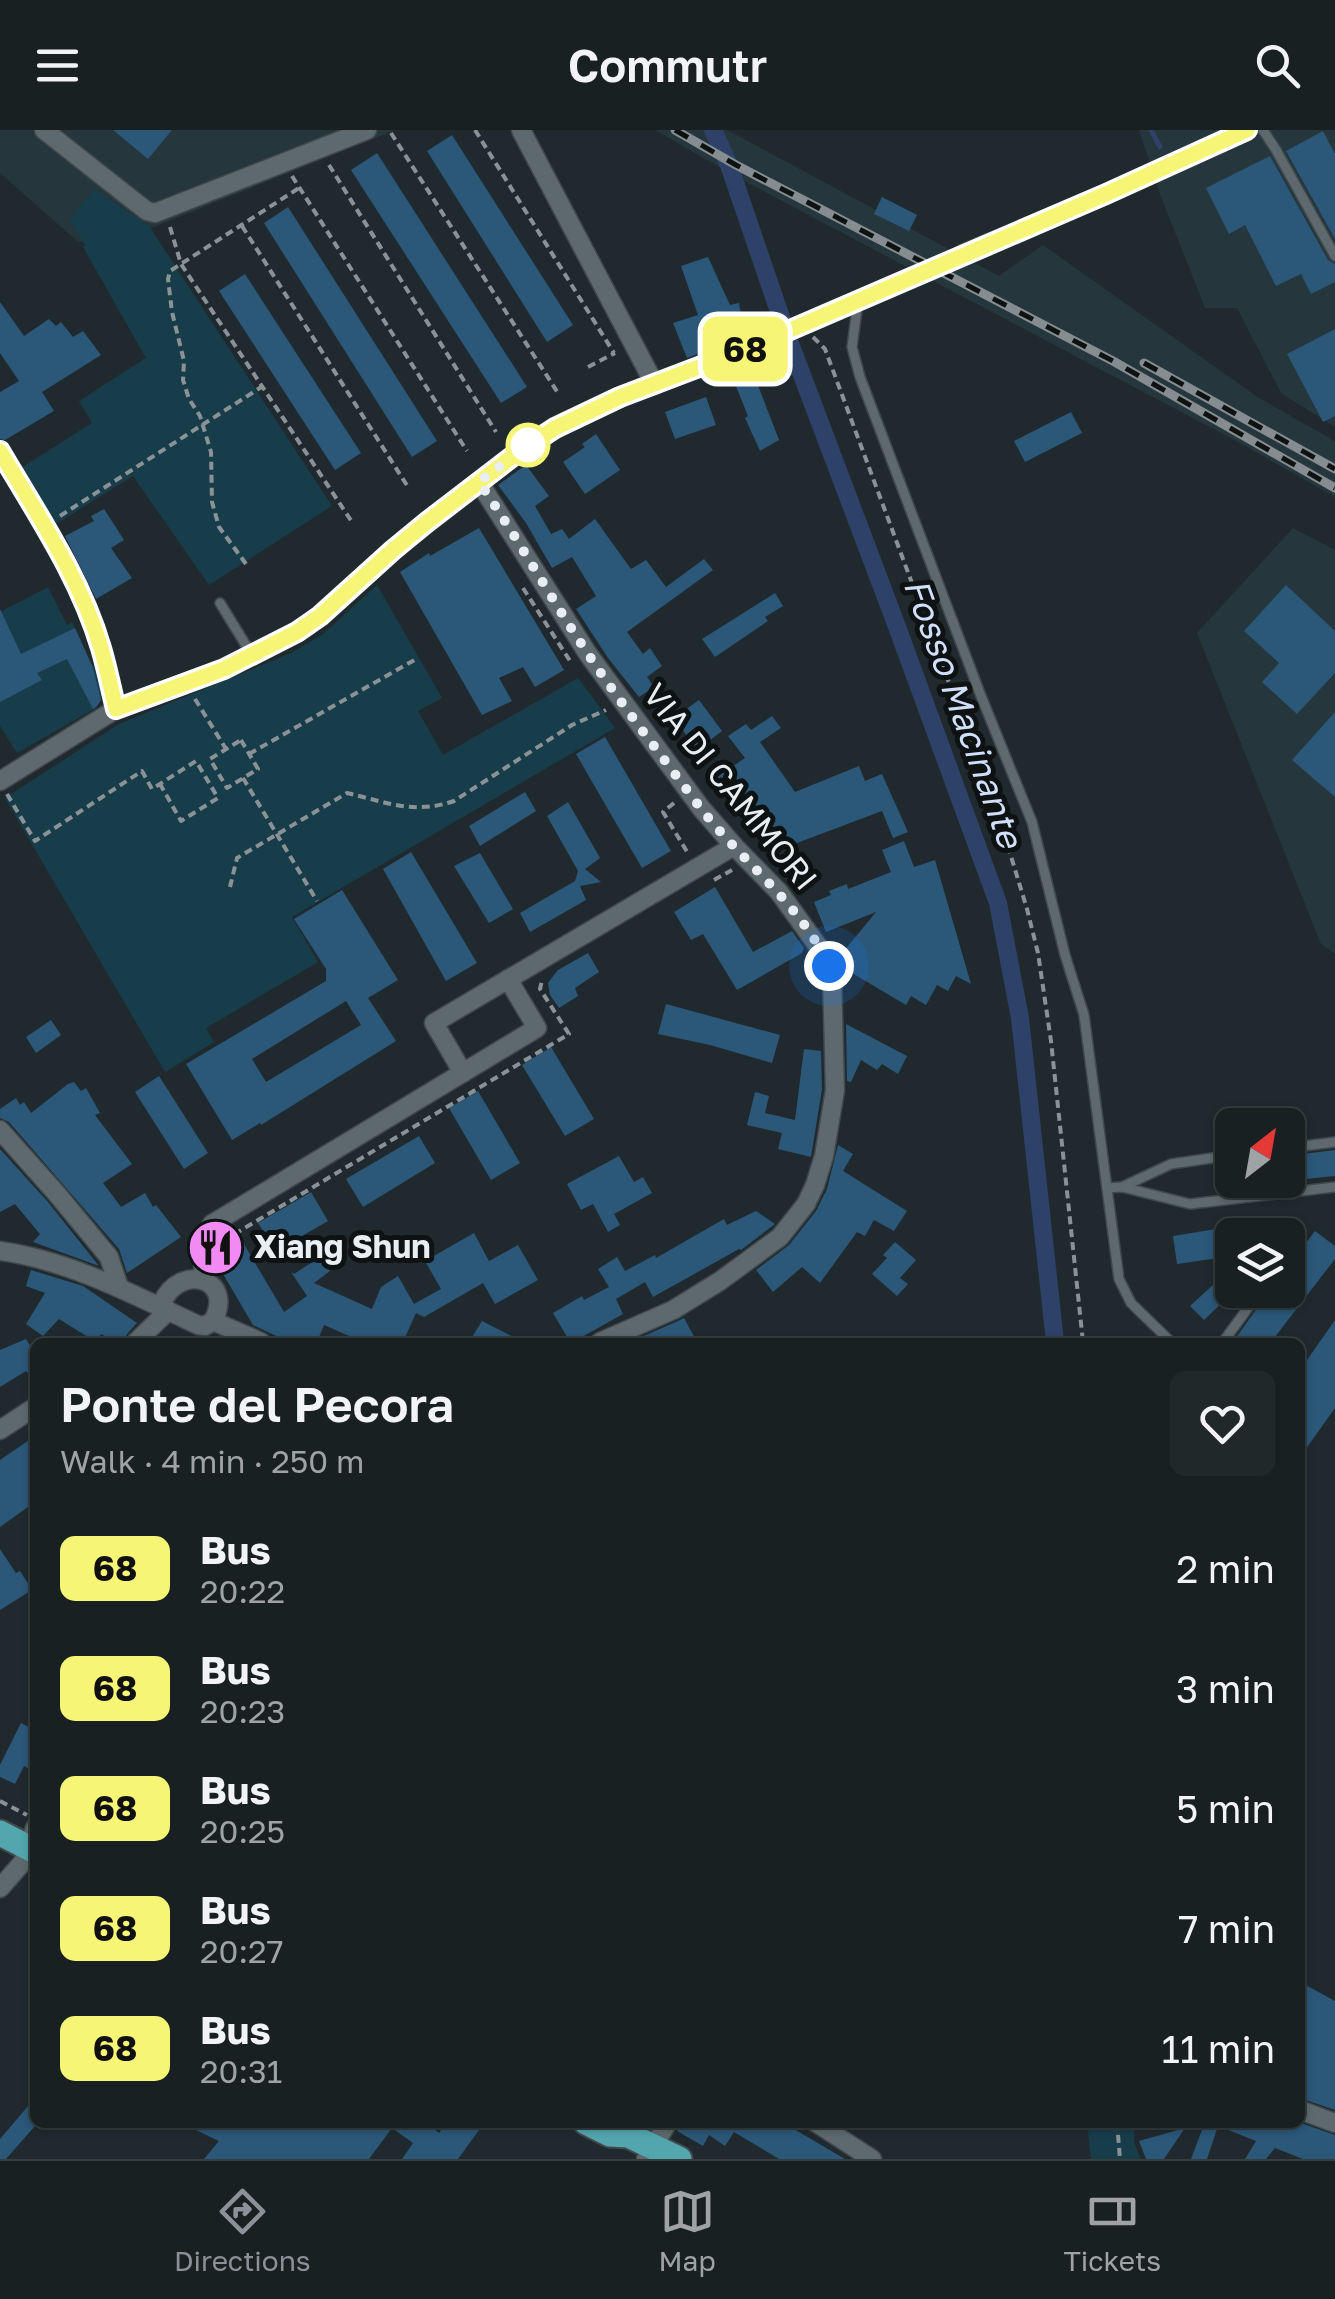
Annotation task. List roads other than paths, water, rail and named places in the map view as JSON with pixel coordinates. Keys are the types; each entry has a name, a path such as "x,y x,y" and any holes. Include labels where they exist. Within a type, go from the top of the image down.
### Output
{"main road":[{"path":"0,1817 30,1834"},
{"path":"0,1834 30,1836"},
{"path":"598,2128 610,2134 624,2129 650,2153 678,2159"}],"street":[{"path":"44,130 155,213 367,130"},
{"path":"521,130 654,384"},
{"path":"964,254 1247,130"},
{"path":"2,786 116,709 224,669 297,632 479,482 555,428 608,402 746,349 911,277"},
{"path":"0,452 89,614 116,709"},
{"name":"VIA DI CAMMORI","path":"479,482 588,654 701,808 779,892 829,966 836,1078 824,1156 810,1196 780,1237 690,1301 610,1338"},
{"path":"463,1073 434,1024 734,846"},
{"path":"203,1280 204,1238 212,1224 538,1028 508,980"},
{"path":"0,1130 109,1257 119,1288"},
{"path":"0,1251 43,1258 198,1325 213,1321 218,1299 212,1285 203,1280 188,1280 174,1286 162,1303 168,1311"},
{"path":"140,1338 168,1311"},
{"path":"213,1321 251,1338"},
{"path":"0,1430 30,1410"},
{"path":"0,1888 23,1862 30,1844"},
{"path":"1305,2112 1335,2123"},
{"path":"650,2153 665,2128"},
{"path":"823,2128 872,2159"}],"lane":[{"path":"1263,130 1335,256"},
{"path":"845,305 860,377 1032,822 1084,1015 1119,1279 1131,1303 1167,1338"},
{"path":"220,604 252,655"},
{"path":"1305,1146 1335,1142"},
{"path":"1122,1187 1171,1164 1215,1158"},
{"path":"1107,1188 1122,1187 1190,1204 1335,1187"},
{"path":"1226,1338 1248,1308"}],"waterway":[{"name":"Fosso Macinante","path":"713,130 998,903 1020,1018 1055,1338"},
{"path":"1151,130 1160,147"}],"tunnel":[{"path":"911,277 963,254"}],"railway":[{"path":"675,130 1113,361 1335,488"},
{"path":"1144,363 1335,469"}],"place":[{"name":"Xiang Shun","path":"215,1247"}]}
